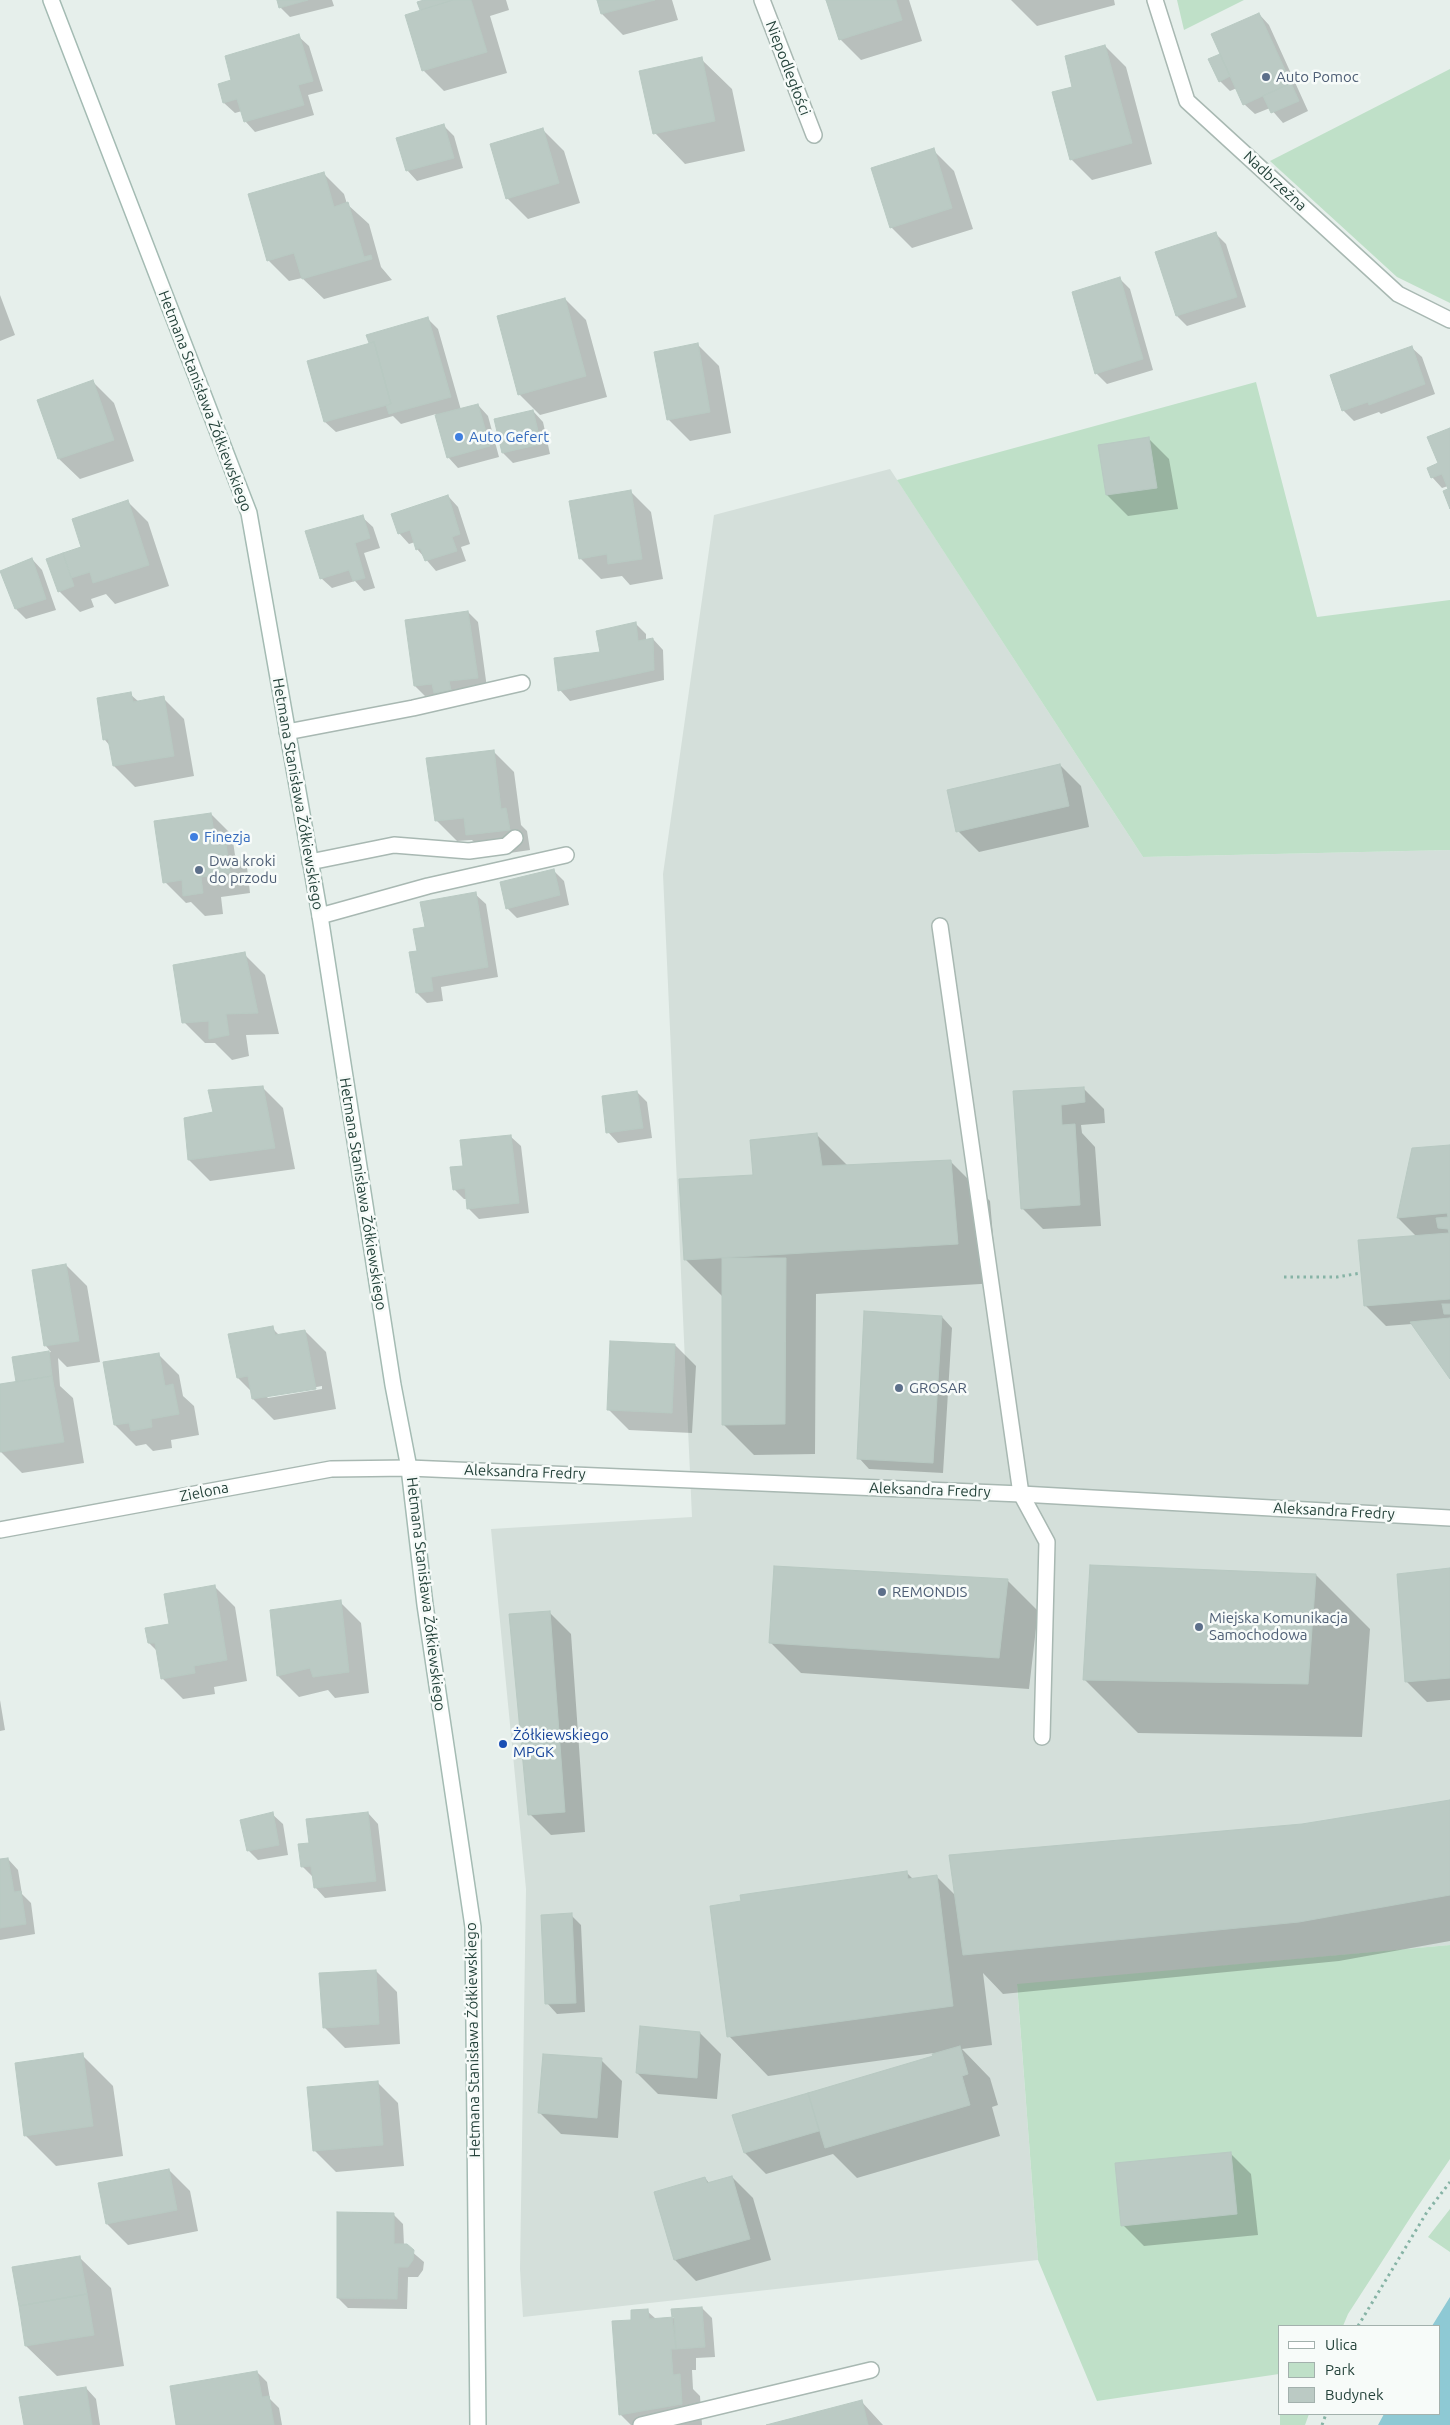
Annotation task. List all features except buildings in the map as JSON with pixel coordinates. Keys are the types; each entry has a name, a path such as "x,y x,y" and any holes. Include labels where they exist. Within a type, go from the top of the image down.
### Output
{"street":[{"name":"Hetmana Stanisława Żółkiewskiego","path":"51,0 249,513 320,916 393,1385 409,1468 425,1606 473,1927 478,2425"},
{"name":"Niepodległości","path":"762,0 814,135"},
{"name":"Nadbrzeżna","path":"1155,0 1187,101 1398,294 1450,320"},
{"path":"287,732 413,708 522,683"},
{"path":"310,862 394,845 469,851 506,846 515,838"},
{"path":"320,916 428,886 566,854"},
{"path":"940,926 1021,1494 1047,1542 1042,1737"},
{"name":"Aleksandra Fredry","path":"409,1468 1021,1494 1450,1518"},
{"name":"Zielona","path":"0,1530 331,1469 409,1468"},
{"path":"641,2425 871,2370"}],"path":[{"path":"1284,1276 1336,1277 1361,1274"},
{"path":"1359,2325 1428,2212 1450,2182"}],"shaded area":[{"path":"890,469 1143,857 1450,850 1450,1945 1017,1985 1038,2260 523,2317 520,2269 526,1889 491,1529 692,1517 663,874 714,515"}],"green space":[{"path":"1177,0 1244,0 1184,30"},
{"path":"1450,69 1450,303 1397,277 1270,161"},
{"path":"1256,382 1317,617 1450,600 1450,850 1143,857 897,480"},
{"path":"1450,1945 1450,2159 1348,2314 1343,2325 1278,2325 1278,2374 1097,2401 1038,2260 1017,1984"},
{"path":"1450,2209 1450,2252 1428,2237"},
{"path":"1280,2415 1309,2415 1305,2425 1280,2425"}],"water":[{"path":"1450,2297 1450,2425 1378,2425 1383,2415 1440,2415 1440,2325 1433,2325"}],"place":[{"name":"Auto Pomoc","path":"1266,77"},
{"name":"Auto Gefert","path":"459,437"},
{"name":"Finezja","path":"194,837"},
{"name":"Dwa kroki do przodu","path":"199,870"},
{"name":"GROSAR","path":"899,1388"},
{"name":"REMONDIS","path":"882,1592"},
{"name":"Miejska Komunikacja Samochodowa","path":"1199,1627"},
{"name":"Żółkiewskiego MPGK","path":"503,1744"}]}
